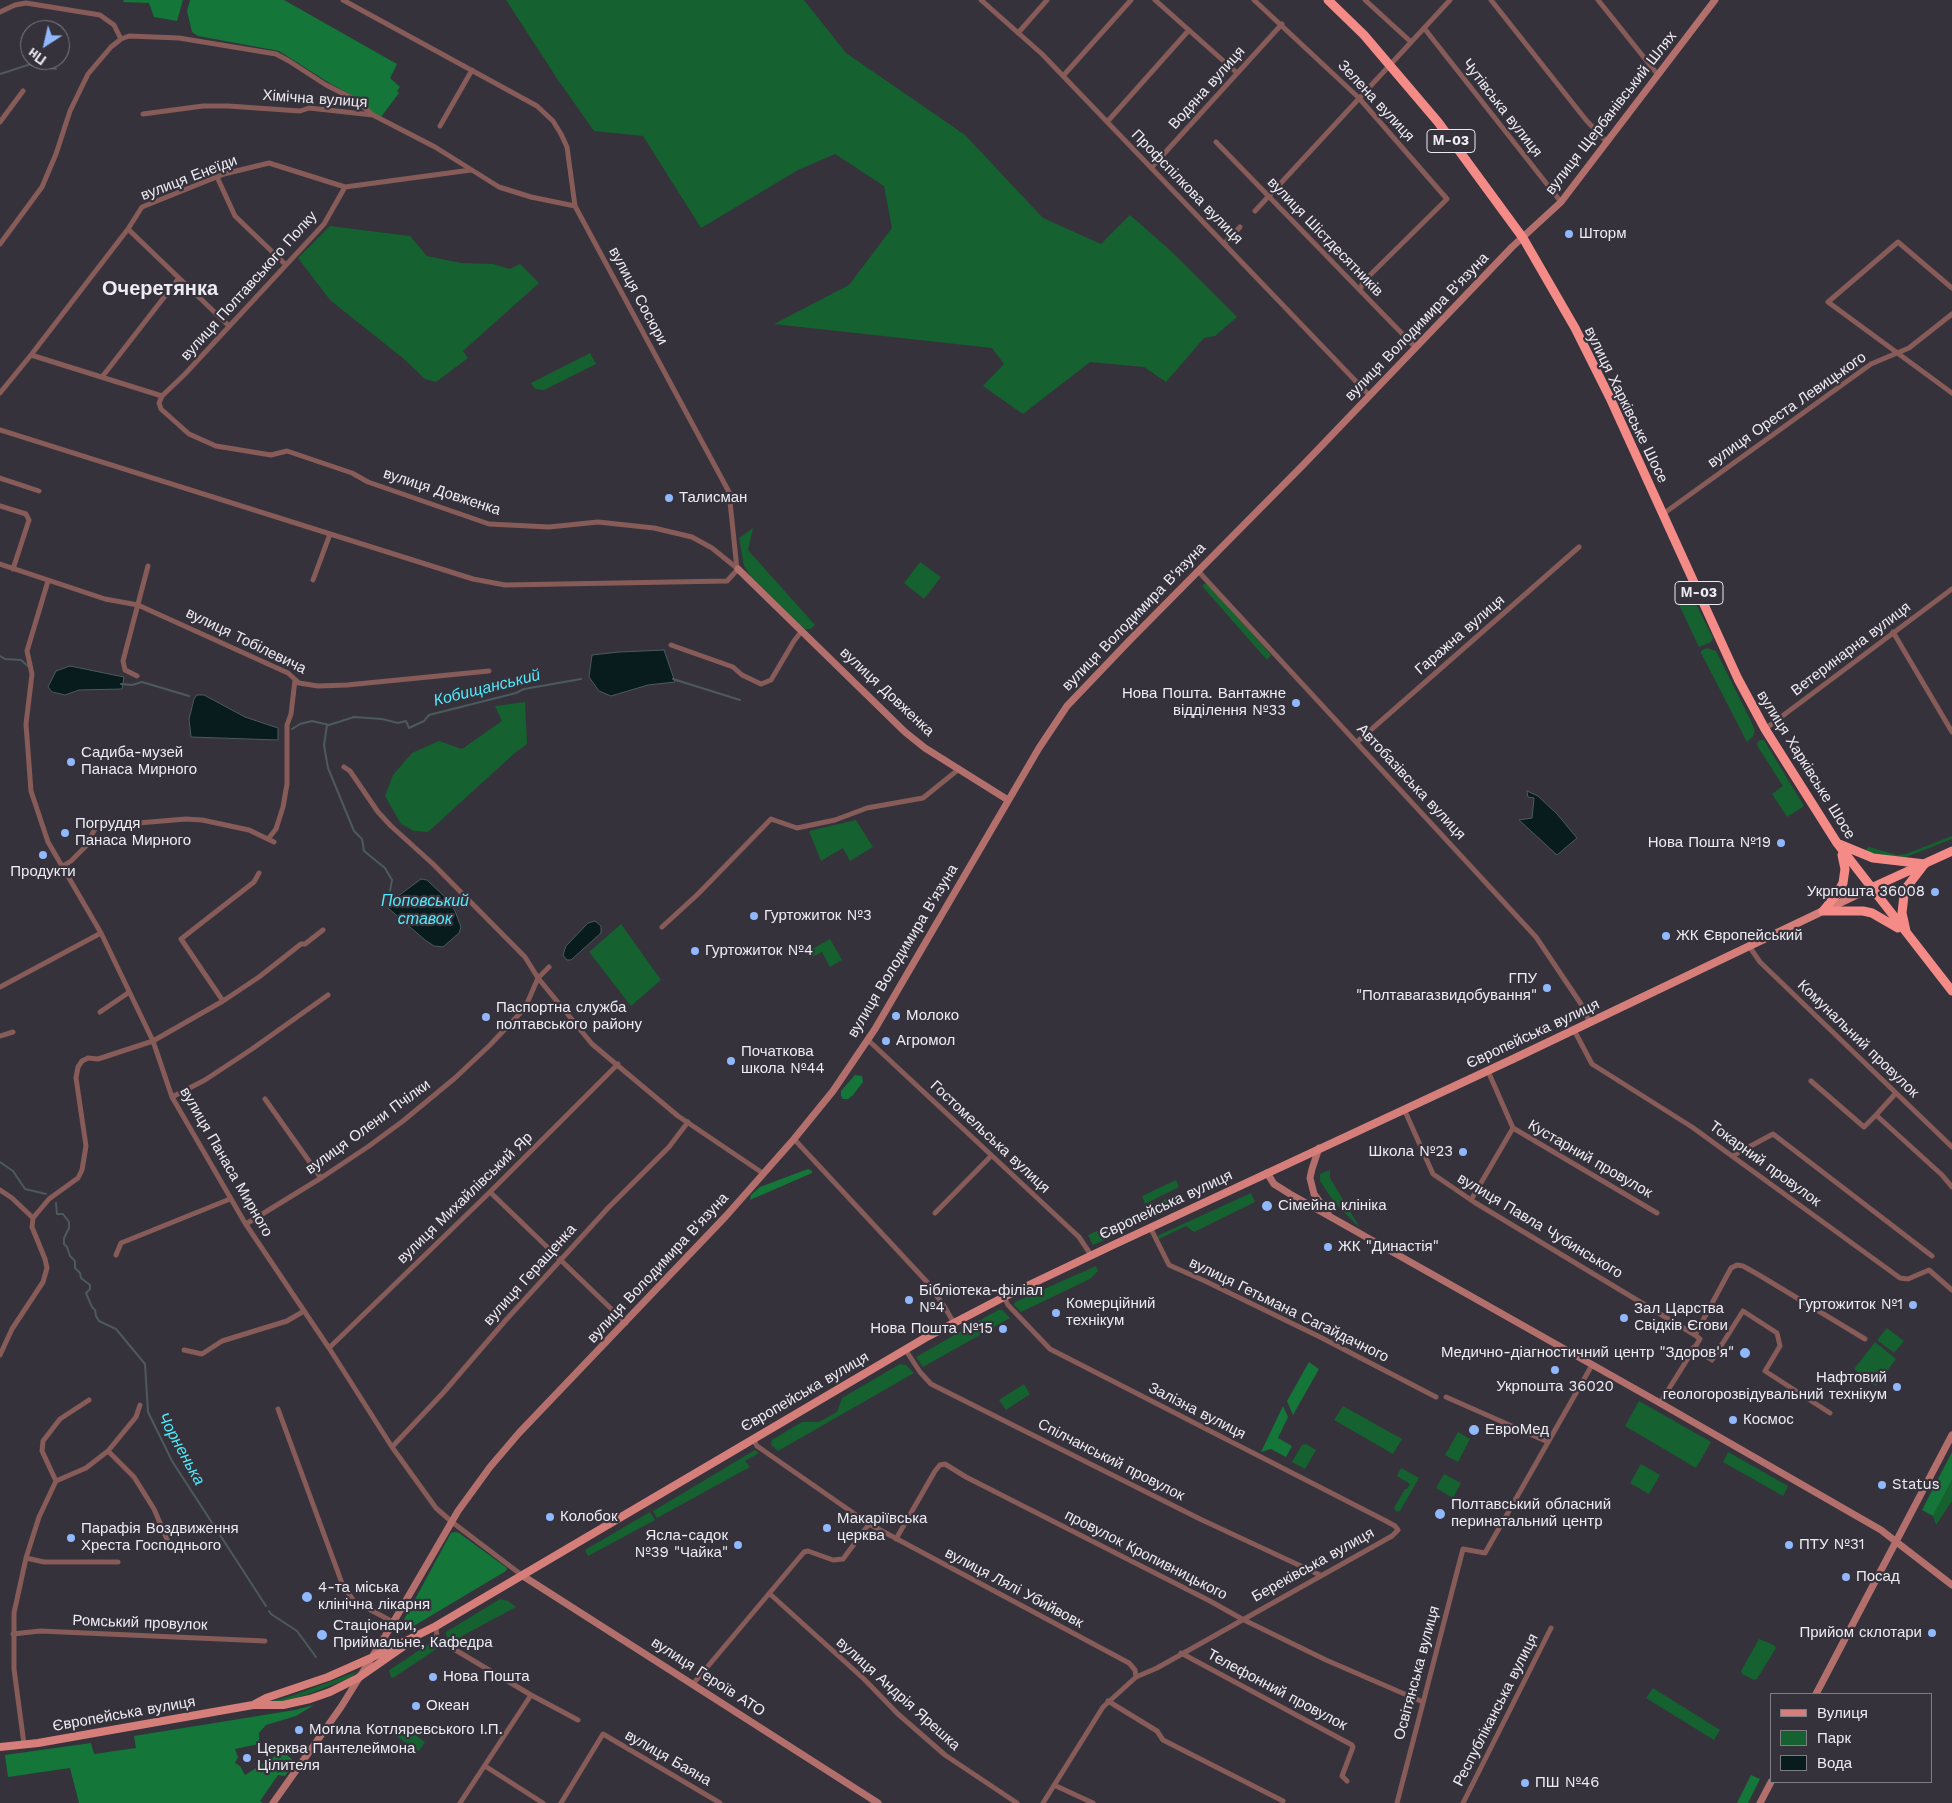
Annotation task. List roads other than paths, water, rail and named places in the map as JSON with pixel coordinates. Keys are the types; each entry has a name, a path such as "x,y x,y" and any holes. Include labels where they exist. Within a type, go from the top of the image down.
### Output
{"highway":[{"name":"вулиця Харківське Шосе","path":"1328,0 1390,64 1438,122 1522,238 1575,328 1610,398 1738,679 1765,729 1837,843 1871,888"},
{"path":"1837,843 1874,858 1925,864"},
{"path":"1823,911 1837,894 1845,876 1845,863 1837,843"},
{"name":"Європейська вулиця","path":"1871,888 1952,852"},
{"path":"1906,934 1902,913 1904,895 1906,888 1925,864"},
{"name":"М-03","path":"1871,888 1952,990"},
{"path":"1823,911 1864,911 1872,913 1882,917 1906,934"}],"main road":[{"name":"вулиця Щербанівський Шлях","path":"1522,238 1561,202 1715,0"},
{"name":"вулиця Володимира В'язуна","path":"273,1803 341,1707 452,1522 490,1467 519,1433 726,1216 794,1139 833,1091 868,1040 1008,800 1067,706 1522,238"},
{"name":"вулиця Довженка","path":"738,569 905,732 925,748 1008,800"},
{"name":"Європейська вулиця","path":"253,1705 266,1698 328,1677 418,1636 905,1350 1004,1297 1574,1030 1871,888"},
{"path":"1320,1148 1312,1169 1311,1185 1320,1203 1333,1218"},
{"path":"1267,1173 1274,1184 1858,1517 1896,1542 1952,1585"},
{"path":"1817,1693 1952,1435"},
{"name":"вулиця Героїв АТО","path":"523,1576 878,1803"},
{"name":"Європейська вулиця","path":"0,1747 253,1705 283,1705 310,1699 358,1678 418,1636"},
{"path":"1760,1803 1770,1783"}],"street":[{"name":"вулиця Сосюри","path":"343,0 537,106 553,121 562,134 567,147 576,206 729,492 738,569"},
{"name":"Профспілкова вулиця","path":"981,0 1063,76 1370,396"},
{"path":"1018,33 1047,0"},
{"path":"1063,76 1131,0"},
{"path":"1155,0 1237,73"},
{"name":"Зелена вулиця","path":"1254,0 1282,24 1359,98 1447,199 1363,282 1360,290"},
{"path":"1365,0 1411,42"},
{"path":"1255,211 1450,0"},
{"path":"1491,0 1586,120 1607,142"},
{"path":"1598,0 1658,75"},
{"path":"0,12 15,5 26,3 100,15 114,26 121,39"},
{"name":"Водяна вулиця","path":"1151,168 1282,24"},
{"name":"Чутівська вулиця","path":"1424,28 1561,202"},
{"path":"1107,122 1189,30"},
{"path":"0,244 42,187 56,154 70,111 88,74 111,47 121,39 129,36 179,38 276,54 326,85 354,99 373,115"},
{"path":"440,126 472,70"},
{"path":"0,122 23,91"},
{"name":"Хімічна вулиця","path":"143,114 203,106 228,106 300,111 309,108 373,115 435,147 499,186 531,197 576,206"},
{"name":"вулиця Шістдесятників","path":"1216,142 1416,348"},
{"name":"вулиця Енеїди","path":"0,393 32,355 128,229 142,207 217,177 269,163 345,187 471,170"},
{"path":"217,177 235,216 286,265"},
{"name":"вулиця Полтавського Полку","path":"162,396 324,224 345,187"},
{"path":"1224,244 1240,226"},
{"path":"128,229 229,326"},
{"path":"1952,288 1898,242 1828,302 1952,393"},
{"path":"102,377 179,278"},
{"name":"вулиця Ореста Левицького","path":"1663,514 1871,364 1909,348 1952,314"},
{"path":"32,355 162,396"},
{"name":"вулиця Довженка","path":"162,396 159,403 161,409 189,434 216,446 271,455 287,452 339,468 368,482 489,524 549,527 598,522 654,528 692,537 712,548 738,569"},
{"path":"0,430 473,579 506,585 727,581 738,569"},
{"path":"0,478 39,491"},
{"path":"0,506 26,514 29,520 13,569"},
{"path":"313,580 330,534"},
{"name":"Гаражна вулиця","path":"1357,742 1579,547"},
{"name":"вулиця Тобілевича","path":"0,564 48,582 105,599 138,605 288,673 299,683 318,686 347,685 489,671"},
{"path":"137,676 125,670 123,661 148,566"},
{"name":"Автобазівська вулиця","path":"1198,571 1536,937 1581,1004 1590,1022"},
{"name":"вулиця Панаса Мирного","path":"48,582 27,650 32,674 26,724 31,791 48,842 101,933 153,1041 172,1097 246,1224 392,1447 436,1508 523,1576"},
{"name":"Ветеринарна вулиця","path":"1765,729 1952,589"},
{"path":"671,645 733,667 742,675 761,684 770,680 801,632"},
{"path":"1893,632 1952,732"},
{"path":"268,839 276,829 283,807 287,784 287,725 291,714 295,680"},
{"path":"344,767 350,771 378,812 506,936 525,957 538,978 592,1044 688,1122 764,1174"},
{"path":"662,927 698,894 771,819 798,828 835,820 867,808 923,798 959,769"},
{"path":"63,866 86,846 99,821 126,824 186,818 249,830 274,842"},
{"path":"223,1001 180,939 254,882 259,872"},
{"path":"0,1355 12,1330 46,1275 45,1259 32,1227 34,1218 49,1200 78,1178 82,1170 86,1146 76,1078 78,1067 82,1061 88,1058 98,1059 153,1041 223,1001 260,977 301,944 305,944 323,930"},
{"path":"0,987 101,933"},
{"name":"Комунальний провулок","path":"1749,946 1760,962 1952,1147"},
{"name":"вулиця Олени Пчілки","path":"246,1224 321,1178 403,1121 469,1065 525,1008 538,978 549,967"},
{"path":"100,1012 128,992"},
{"path":"172,1097 205,1080 328,995"},
{"name":"Токарний провулок","path":"1574,1030 1592,1064 1692,1127 1900,1278 1908,1279 1929,1270 1952,1290"},
{"path":"0,1036 13,1032"},
{"name":"Гостомельська вулиця","path":"868,1040 1079,1238 1091,1255"},
{"name":"вулиця Михайлівський Яр","path":"328,1348 490,1192 618,1064"},
{"name":"Кустарний провулок","path":"1488,1070 1512,1128 1658,1213"},
{"path":"1811,1081 1864,1127 1896,1093"},
{"path":"265,1099 321,1178"},
{"name":"вулиця Павла Чубинського","path":"1404,1109 1433,1174 1471,1200 1695,1335"},
{"path":"1876,1115 1942,1175 1952,1187"},
{"name":"вулиця Геращенка","path":"392,1447 443,1393 505,1321 608,1208 669,1147 688,1122"},
{"path":"1471,1200 1512,1128"},
{"path":"1732,1156 1774,1134 1932,1256"},
{"path":"794,1139 927,1282 954,1323"},
{"path":"935,1214 991,1156"},
{"path":"0,1190 34,1218"},
{"path":"490,1192 626,1323"},
{"path":"116,1255 120,1243 230,1199"},
{"name":"вулиця Гетьмана Сагайдачного","path":"1150,1227 1168,1265 1312,1333 1436,1397"},
{"path":"1660,1403 1700,1339 1695,1335 1731,1268 1737,1265 1759,1275 1865,1339"},
{"name":"Залізна вулиця","path":"1004,1297 1008,1305 1051,1350 1395,1526"},
{"path":"184,1350 202,1354 222,1341 287,1321 304,1311"},
{"path":"1693,1348 1712,1360 1742,1311 1777,1333 1780,1346 1765,1371 1830,1413"},
{"name":"Спілчанський провулок","path":"905,1350 931,1384 1200,1519 1320,1575"},
{"path":"1446,1397 1548,1442 1592,1365"},
{"path":"56,1481 42,1451 43,1441 60,1419 89,1400"},
{"path":"24,1744 14,1669 14,1613 26,1558 39,1517 56,1481 86,1468 108,1451 136,1417 140,1405"},
{"path":"278,1409 344,1586 354,1600 393,1622"},
{"name":"вулиця Лялі Убийвовк","path":"753,1439 757,1446 869,1524 1129,1664 1135,1670 1136,1677"},
{"name":"Освітянська вулиця","path":"1397,1803 1462,1548 1485,1553 1548,1442"},
{"path":"108,1451 134,1477 154,1509 170,1544"},
{"name":"провулок Кропивницького","path":"896,1540 935,1470 940,1465 945,1464 966,1477 1242,1619 1326,1660 1422,1702"},
{"path":"693,1684 804,1552 808,1551 833,1560 843,1559 869,1524"},
{"name":"Береківська вулиця","path":"1043,1803 1102,1707 1136,1677 1157,1668 1394,1535 1398,1530 1395,1526"},
{"path":"26,1558 44,1562 118,1562"},
{"name":"вулиця Андрія Ярешка","path":"770,1594 864,1679 898,1714 945,1755 1017,1803"},
{"path":"436,1626 437,1640 578,1720"},
{"name":"Республіканська вулиця","path":"1464,1803 1551,1628"},
{"name":"Ромський провулок","path":"13,1634 40,1631 265,1641"},
{"name":"Телефонний провулок","path":"1181,1653 1352,1745 1353,1747 1342,1776 1347,1781"},
{"path":"460,1803 531,1695"},
{"path":"1108,1701 1157,1730 1163,1740 1283,1800"},
{"name":"вулиця Баяна","path":"561,1803 603,1734 720,1803"},
{"path":"485,1766 543,1803"},
{"path":"1054,1785 1093,1803"}],"water":[{"path":"664,650 675,682 648,685 611,696 599,691 589,677 592,655"},
{"path":"70,666 124,677 122,689 79,690 65,695 52,692 48,687 56,671"},
{"path":"197,695 204,695 245,717 278,728 278,740 191,737 189,719 194,699"},
{"path":"1527,791 1538,796 1557,814 1577,838 1557,855 1519,820 1532,818 1534,798 1528,797"},
{"name":"Поповський ставок","path":"421,879 427,880 445,897 455,911 461,927 459,933 443,947 434,946 425,940 388,908 390,902"},
{"path":"595,921 601,926 601,933 571,960 567,960 563,955 566,946 588,923"}],"waterway":[{"name":"Очеретянка","path":"0,74 20,68"},
{"name":"Кобищанський","path":"0,656 5,659 21,660 29,667"},
{"name":"Кобищанський","path":"292,729 300,724 312,721 329,725 354,717 382,719 398,723 406,721 409,728 424,721 429,715 516,693 524,689 581,679"},
{"name":"Кобищанський","path":"673,679 740,700"},
{"name":"Кобищанський","path":"121,684 132,685 142,682 189,696"},
{"path":"327,725 324,745 328,768 354,831 362,839 364,851 385,868 392,880 390,891"},
{"name":"Чорненька","path":"0,1162 13,1171 25,1189 46,1194"},
{"name":"Чорненька","path":"56,1203 57,1214 63,1214 69,1222 64,1244 75,1261 75,1268 80,1273 81,1278 90,1285 90,1289 86,1293 96,1316 99,1321 116,1329 145,1364 148,1412 172,1461 266,1606"},
{"name":"Чорненька","path":"269,1611 297,1631 316,1657"}],"place":[{"name":"Шторм","path":"1569,234"},
{"name":"Талисман","path":"669,498"},
{"name":"Нова Пошта. Вантажне відділення №33","path":"1296,703"},
{"name":"Садиба-музей Панаса Мирного","path":"71,762"},
{"name":"Погруддя Панаса Мирного","path":"65,833"},
{"name":"Нова Пошта №19","path":"1781,843"},
{"name":"Продукти","path":"43,855"},
{"name":"Укрпошта 36008","path":"1935,892"},
{"name":"Гуртожиток №3","path":"754,916"},
{"name":"ЖК Європейський","path":"1666,936"},
{"name":"Гуртожиток №4","path":"695,951"},
{"name":"ГПУ \"Полтавагазвидобування\"","path":"1547,988"},
{"name":"Молоко","path":"896,1016"},
{"name":"Паспортна служба полтавського району","path":"486,1017"},
{"name":"Агромол","path":"886,1041"},
{"name":"Початкова школа №44","path":"731,1061"},
{"name":"Школа №23","path":"1463,1152"},
{"name":"Сімейна клініка","path":"1267,1206"},
{"name":"ЖК \"Династія\"","path":"1328,1247"},
{"name":"Бібліотека-філіал №4","path":"909,1300"},
{"name":"Гуртожиток №1","path":"1913,1305"},
{"name":"Комерційний технікум","path":"1056,1313"},
{"name":"Зал Царства Cвідків Єгови","path":"1624,1318"},
{"name":"Нова Пошта №15","path":"1003,1329"},
{"name":"Медично-діагностичний центр \"Здоров'я\"","path":"1745,1353"},
{"name":"Укрпошта 36020","path":"1555,1370"},
{"name":"Нафтовий геологорозвідувальний технікум","path":"1897,1387"},
{"name":"Космос","path":"1733,1420"},
{"name":"ЕвроМед","path":"1474,1430"},
{"name":"Status","path":"1882,1485"},
{"name":"Полтавський обласний перинатальний центр","path":"1440,1514"},
{"name":"Колобок","path":"550,1517"},
{"name":"Макаріївська церква","path":"827,1528"},
{"name":"Парафія Воздвиження Хреста Господнього","path":"71,1538"},
{"name":"Ясла-садок №39 \"Чайка\"","path":"738,1545"},
{"name":"ПТУ №31","path":"1789,1545"},
{"name":"Посад","path":"1846,1577"},
{"name":"4-та міська клінічна лікарня","path":"307,1597"},
{"name":"Прийом склотари","path":"1932,1633"},
{"name":"Стаціонари, Приймальне, Кафедра","path":"322,1635"},
{"name":"Нова Пошта","path":"433,1677"},
{"name":"Океан","path":"416,1706"},
{"name":"Могила Котляревського І.П.","path":"299,1730"},
{"name":"Церква Пантелеймона Цілителя","path":"247,1758"},
{"name":"ПШ №46","path":"1525,1783"}],"district":[{"name":"Очеретянка","path":"160,289"}]}
